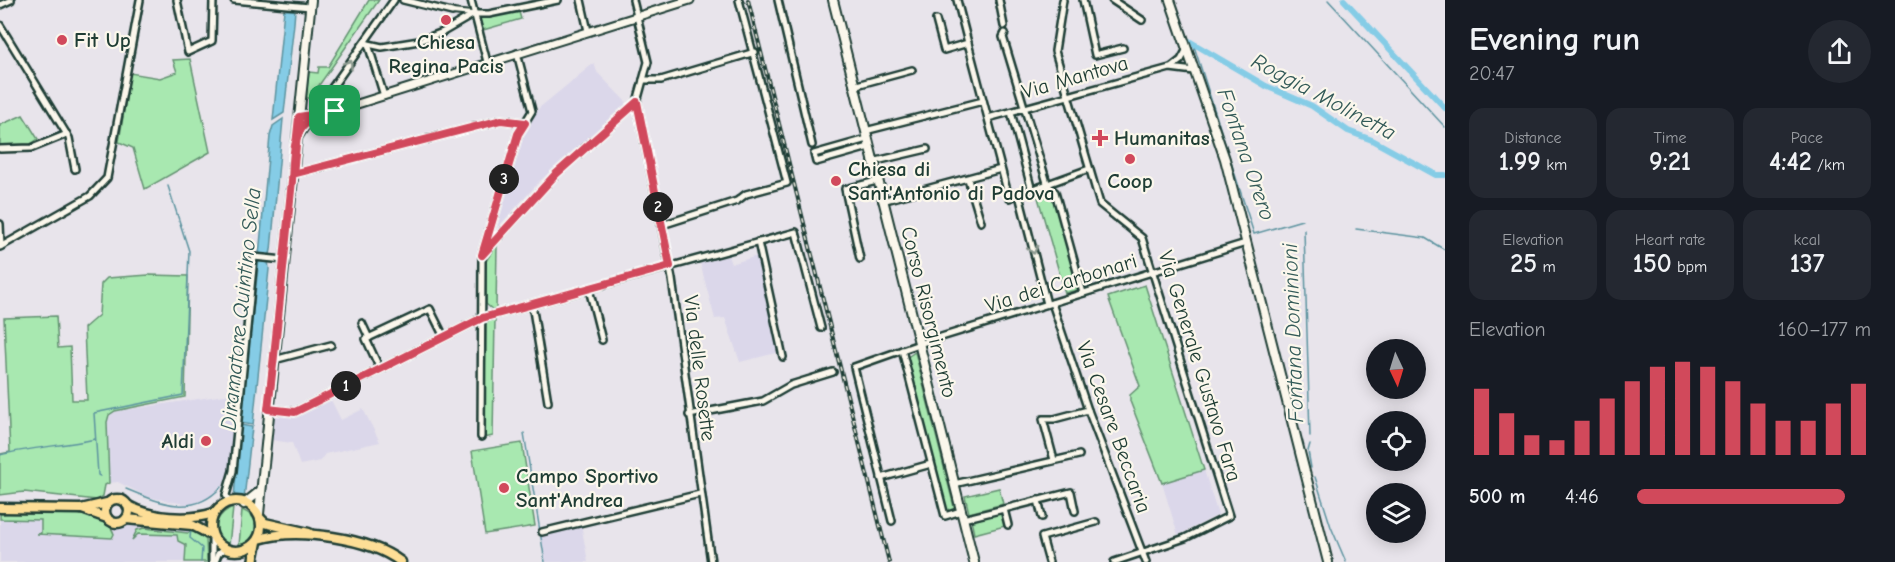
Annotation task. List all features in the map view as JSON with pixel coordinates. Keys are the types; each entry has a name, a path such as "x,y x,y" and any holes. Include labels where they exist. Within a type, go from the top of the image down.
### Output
{"main road":[{"name":"Corso Risorgimento","path":"832,0 974,562"},
{"path":"1170,0 1225,159 1327,562"},
{"path":"240,550 251,562 262,529 259,492 296,139 302,120 310,4"},
{"path":"244,504 259,492"},
{"path":"0,508 81,509 107,503 116,498 127,505 150,513 191,521 227,548 240,550 258,540 280,536 350,539 370,545 401,562"},
{"path":"107,503 105,511 107,518"},
{"path":"81,509 117,523 126,519 191,521 214,513 231,503 244,504 265,522 324,537"},
{"path":"126,519 129,512 127,505"},
{"path":"212,536 210,522 214,513"}],"street":[{"path":"0,5 11,0"},
{"path":"0,224 1,246 90,196 106,178 140,0"},
{"path":"177,0 188,52 212,41 213,0"},
{"path":"234,0 298,6 310,4"},
{"path":"318,113 324,99 366,44 394,0"},
{"path":"403,0 452,12 474,14 489,14 558,0"},
{"path":"471,0 487,62"},
{"path":"581,0 588,31"},
{"name":"Via delle Rosette","path":"633,0 648,62 637,102 670,266 684,353 689,415 711,562"},
{"path":"302,120 690,0"},
{"path":"662,225 736,201 746,194 787,183 740,0"},
{"path":"778,0 812,145"},
{"path":"957,0 1009,198 1048,186 1089,169"},
{"path":"999,0 1004,26"},
{"name":"Via Generale Gustavo Fara","path":"1062,0 1055,51 1089,169 1101,204 1142,238 1229,516 1185,538 1142,552"},
{"path":"1083,0 1095,55 1123,48"},
{"path":"1112,0 1142,20"},
{"path":"366,44 382,47 419,41 443,32 474,14"},
{"path":"936,20 944,50 968,43"},
{"path":"0,25 67,134 75,169"},
{"path":"1005,33 1003,37 1024,108 1048,186 1055,192 1083,293"},
{"path":"366,44 384,96"},
{"path":"1170,68 1181,60 1187,49"},
{"path":"643,80 661,80 754,52"},
{"path":"481,437 482,255 518,134 532,111 517,53"},
{"name":"Via Mantova","path":"988,118 1170,68 1194,71"},
{"path":"854,86 912,70"},
{"path":"867,139 816,162 814,154 983,101"},
{"path":"482,255 556,174 637,102"},
{"path":"302,120 318,113 335,111"},
{"path":"1011,112 1032,191"},
{"path":"293,174 501,120 525,123"},
{"path":"0,149 32,148 67,134"},
{"path":"872,162 927,149"},
{"path":"882,201 1001,169"},
{"path":"968,179 981,222"},
{"path":"860,259 845,189 877,181"},
{"name":"Via Cesare Beccaria","path":"1019,195 1049,304 1146,562"},
{"path":"268,409 295,412 482,318 796,232 821,328"},
{"path":"758,242 783,357"},
{"name":"Via dei Carbonari","path":"881,478 854,367 919,344 1246,243"},
{"path":"231,503 226,495 233,471 256,257 284,260"},
{"path":"589,289 602,340"},
{"path":"532,304 548,402"},
{"path":"380,369 366,339 430,309 444,337"},
{"path":"362,323 369,338"},
{"path":"274,360 331,345"},
{"path":"902,350 945,516 1004,509 1071,492 1076,511"},
{"path":"689,415 763,401 791,385 833,372"},
{"path":"1054,460 1043,419 1054,419 1088,410"},
{"path":"954,484 1079,455"},
{"path":"892,521 881,478 931,464"},
{"path":"542,531 700,494"},
{"path":"1038,500 1042,517"},
{"path":"1004,509 1008,525"},
{"path":"1049,562 1042,537 1096,522"},
{"path":"212,536 213,562"},
{"path":"213,562 218,554 227,548"},
{"path":"1114,562 1142,552"}],"shaded area":[{"path":"594,63 597,72 627,103 540,181 497,228 523,136 539,108"},
{"path":"760,255 780,352 740,362 725,318 715,319 700,263 728,256 731,264"},
{"path":"231,394 234,410 228,475 223,487 220,486 212,496 190,505 148,497 118,482 109,483 107,422 112,412"},
{"path":"331,400 341,420 363,409 380,442 325,454 320,461 300,465 292,443 271,440 274,415 296,417"},
{"path":"1204,470 1218,515 1178,535 1162,483"},
{"path":"0,514 82,515 102,520 111,527 126,527 129,524 193,529 206,540 207,562 0,562"},
{"path":"581,524 588,562 546,562 541,534"}],"green space":[{"path":"369,0 379,0 310,98 306,98 309,72 318,73 319,67 328,67"},
{"path":"519,12 521,19 483,30 479,18"},
{"path":"190,59 210,152 145,189 133,148 119,142 130,73 160,78 177,72 173,60"},
{"path":"23,115 38,139 31,144 0,145 0,125"},
{"path":"1051,191 1081,289 1065,293 1037,194"},
{"path":"497,244 496,309 493,310 486,304 486,261"},
{"path":"149,275 188,276 185,397 115,411 109,415 107,422 109,483 105,485 103,496 97,500 24,492 0,495 0,454 10,452 4,318 56,316 58,348 70,347 72,400 87,400 84,328 99,315 101,284 107,278"},
{"path":"1145,285 1204,470 1162,483 1130,401 1130,395 1140,386 1108,297"},
{"path":"495,319 493,436 484,438 486,322"},
{"path":"915,352 955,511 945,512 906,358"},
{"name":"Campo Sportivo Sant'Andrea","path":"522,443 535,526 485,534 472,451"},
{"path":"999,488 1003,504 969,513 965,496"},
{"path":"233,508 229,545 216,532 216,526 220,517"},
{"path":"242,510 256,522 257,530 254,539 239,546"},
{"path":"36,512 84,515 98,519 109,526 114,534 112,538 37,534 41,533 41,520 0,519 0,514"},
{"path":"1002,512 1005,526 974,534 971,520"},
{"path":"144,528 188,533 195,531 206,540 207,562 185,562 186,545 178,541 177,535 138,534 132,540 137,530"}],"water":[{"path":"284,10 295,10 294,23 284,113 273,120"},
{"path":"283,119 269,258 259,256 270,136 273,126"},
{"path":"259,259 268,260 269,269 253,425 240,423"},
{"path":"240,425 252,427 244,499 234,498"}],"waterway":[{"path":"1328,0 1445,127"},
{"path":"1344,0 1445,108"},
{"name":"Roggia Molinetta","path":"1189,41 1266,86 1312,106 1348,131 1372,140 1436,175 1445,175"},
{"name":"Fontana Orero","path":"1193,43 1254,234 1302,220"},
{"path":"100,476 98,475 94,413 183,395 189,251 168,186"},
{"name":"Fontana Orero","path":"1356,229 1425,238 1445,250"},
{"name":"Fontana Dominioni","path":"1304,230 1310,436"},
{"path":"524,433 545,562"},
{"path":"0,455 95,439"},
{"name":"Fontana Dominioni","path":"1310,444 1308,451 1311,468"},
{"name":"Fontana Dominioni","path":"1315,477 1331,527 1346,562"},
{"path":"126,489 164,503 188,505 210,497 221,487"},
{"path":"191,529 190,538 202,548 201,562"}],"railway":[{"path":"748,0 889,562"}],"place":[{"name":"Chiesa Regina Pacis","path":"446,20"},
{"name":"Fit Up","path":"62,40"},
{"name":"Humanitas","path":"1100,138"},
{"name":"Coop","path":"1130,159"},
{"name":"Chiesa di Sant'Antonio di Padova","path":"836,181"},
{"name":"Aldi","path":"206,441"},
{"name":"Campo Sportivo Sant'Andrea","path":"504,488"}],"route":[{"path":"335,111 299,117 296,139 293,174 501,120 510,119 525,123 518,134 482,255 556,174 637,102 670,266 482,318 295,412 268,409 296,139 307,123 335,111"}],"water label":[{"name":"Diramatore Quintino Sella","path":"240,309"}]}
